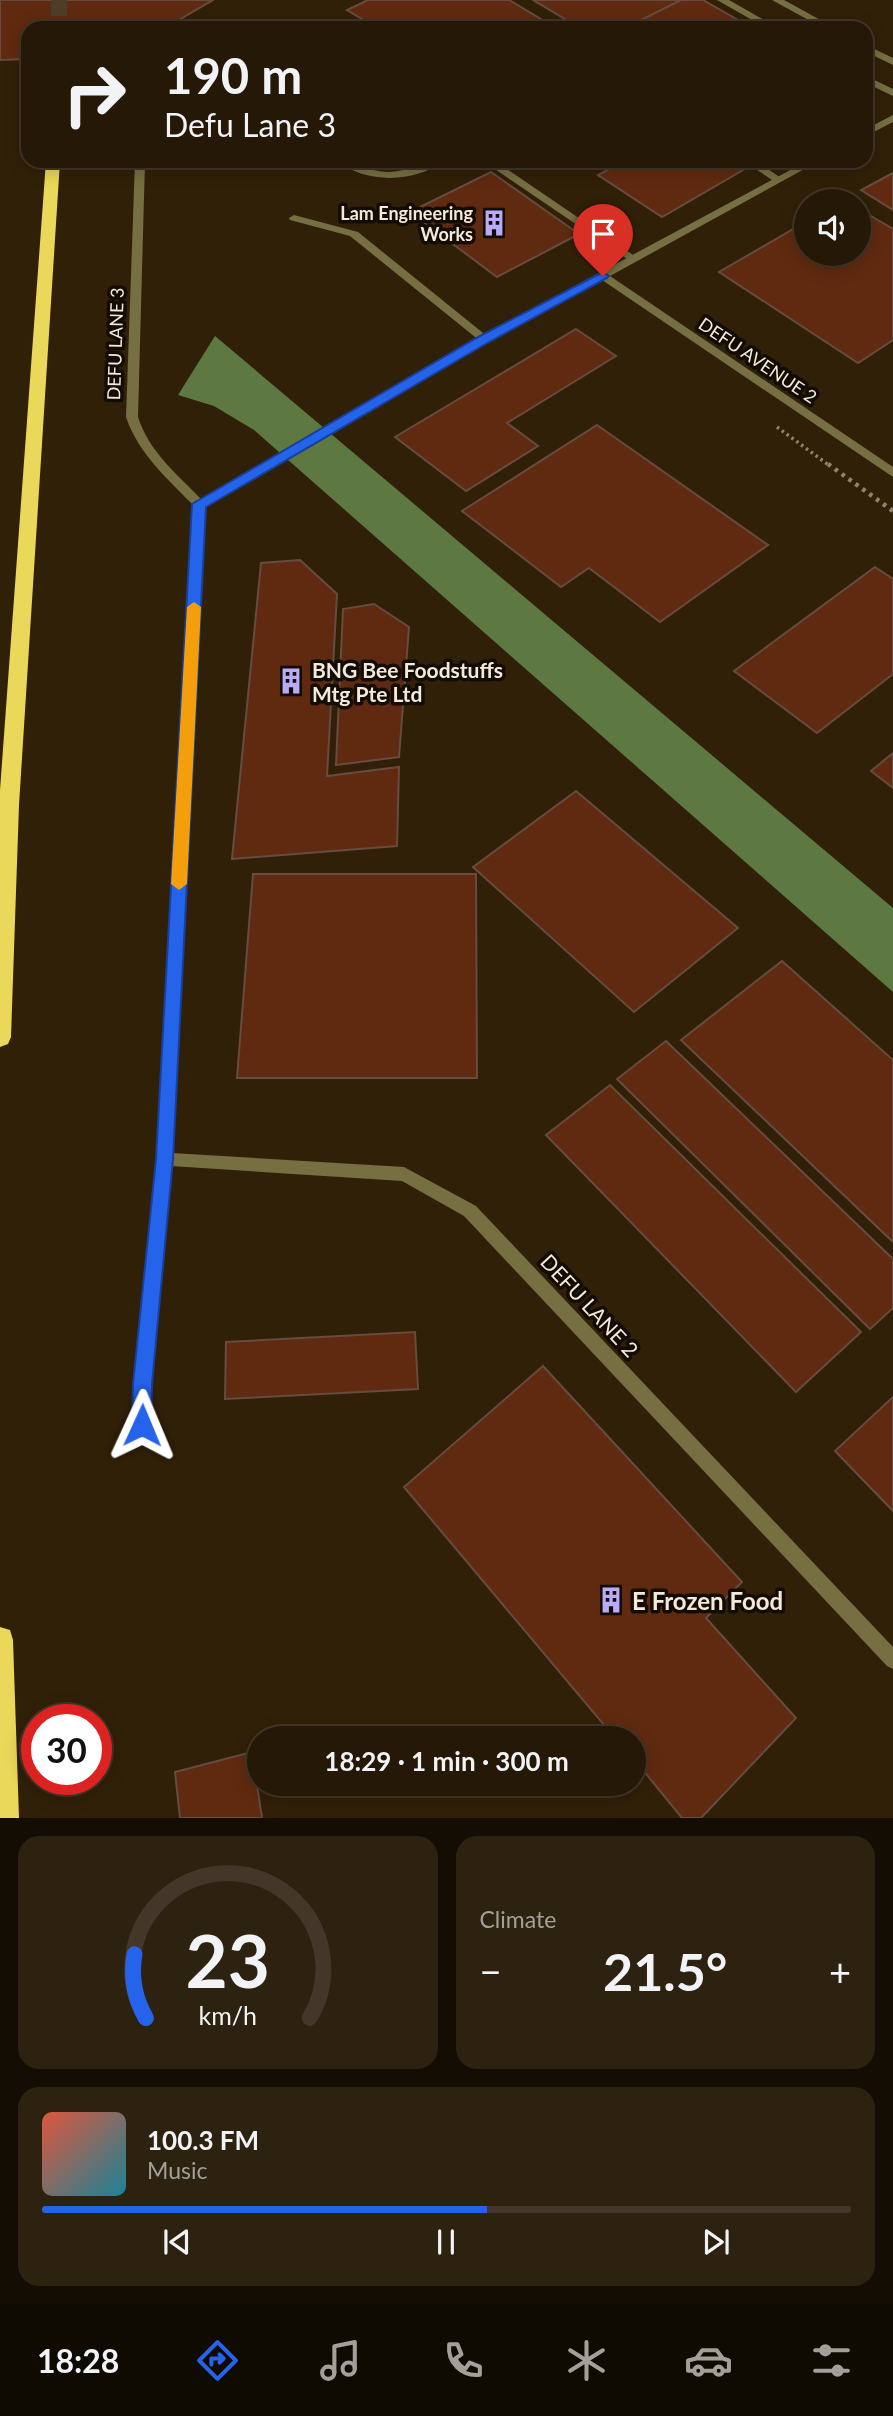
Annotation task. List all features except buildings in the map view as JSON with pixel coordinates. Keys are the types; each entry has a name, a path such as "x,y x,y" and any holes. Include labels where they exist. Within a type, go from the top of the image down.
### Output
{"highway":[{"path":"0,1037 9,805 53,168"},
{"path":"0,1640 5,1818"}],"street":[{"path":"722,0 760,21"},
{"path":"778,0 817,21"},
{"path":"873,52 893,62"},
{"path":"873,83 893,93"},
{"path":"873,128 893,118"},
{"name":"DEFU LANE 3","path":"140,168 132,417 136,435 199,504"},
{"path":"359,168 390,177 416,173 425,168"},
{"path":"498,168 634,259"},
{"path":"760,168 779,180"},
{"path":"142,1425 143,1384 164,1159 199,504 484,339 801,168"},
{"path":"295,218 354,234 484,339"},
{"name":"DEFU AVENUE 2","path":"603,276 893,473"},
{"name":"DEFU LANE 2","path":"164,1159 404,1174 470,1211 893,1660"}],"shaded area":[{"path":"215,336 893,908 893,992 254,430 214,406 178,395"}],"tunnel":[{"path":"59,0 59,21"}],"slow traffic":[{"path":"179,884 194,607"}],"place":[{"name":"Lam Engineering Works","path":"494,223"},
{"name":"BNG Bee Foodstuffs Mtg Pte Ltd","path":"291,681"},
{"name":"E Frozen Food","path":"611,1600"}],"route":[{"path":"142,1425 143,1384 164,1159 199,504 484,339 603,276"}]}
